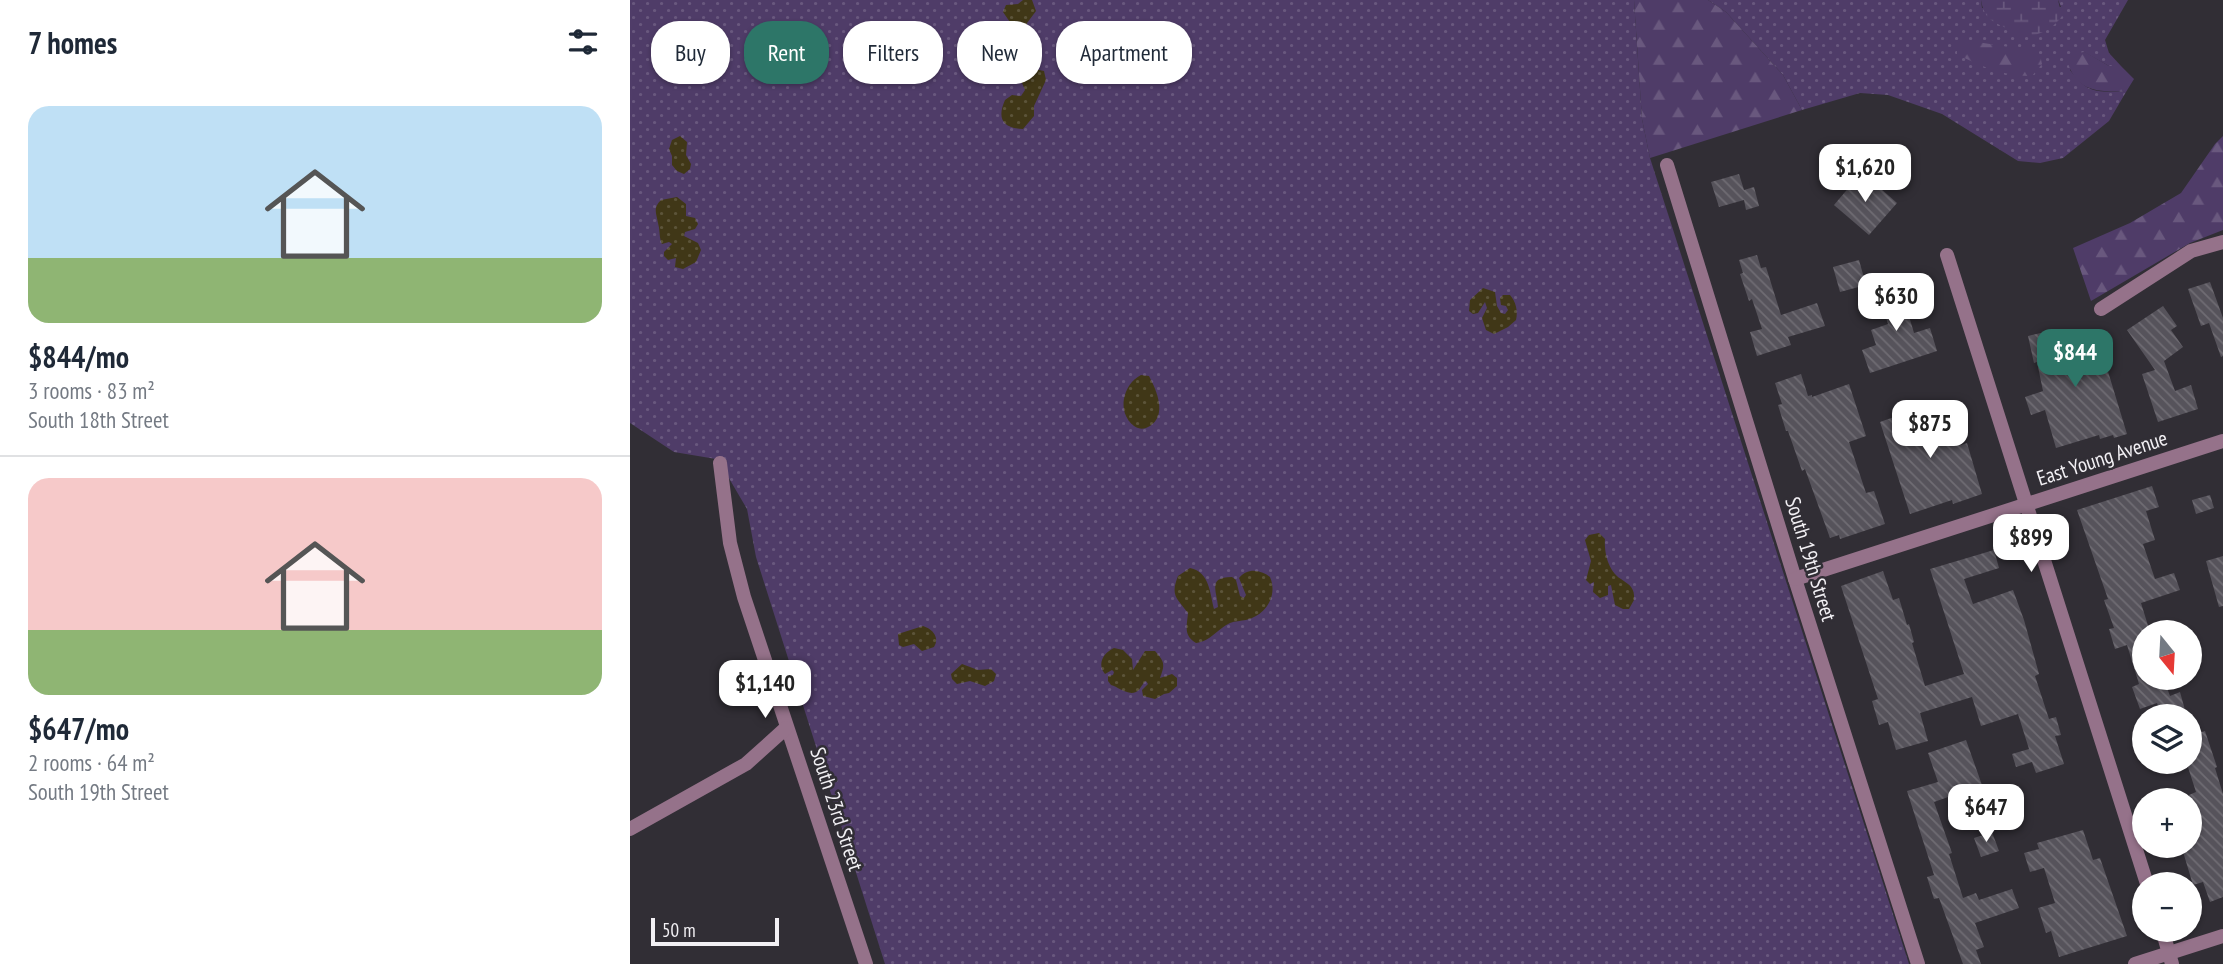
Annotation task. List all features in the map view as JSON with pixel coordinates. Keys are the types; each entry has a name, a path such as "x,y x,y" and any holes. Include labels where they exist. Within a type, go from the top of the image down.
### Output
{"street":[{"name":"South 19th Street","path":"1667,165 1918,964"},
{"path":"2101,309 2191,251 2223,242"},
{"path":"1947,255 2143,872"},
{"name":"East Young Avenue","path":"1795,579 2223,441"},
{"name":"South 23rd Street","path":"720,463 730,543 744,597 866,964"},
{"path":"630,829 746,764 786,728"},
{"path":"2135,964 2171,959 2223,936"},
{"path":"2166,942 2171,959"}],"green space":[{"path":"630,0 1634,0 1642,119 1650,158 1909,964 885,964 756,557 747,509 720,463 728,461 674,452 630,423"},
{"path":"1634,0 1708,0 1726,12 1783,75 1802,110 1650,158 1642,119"},
{"path":"1708,0 1981,0 1982,8 2061,7 2058,0 2128,0 2105,40 2109,53 2121,66 2109,66 2084,52 2070,70 2088,88 2126,92 2109,121 2063,158 2040,163 2018,161 1942,114 1888,95 1860,93 1802,110 1783,75 1726,12"},
{"path":"1981,0 2058,0 2062,16 2044,32 2022,35 1989,18"},
{"path":"1977,42 2034,51 2040,55 2042,64 2032,76 2012,75 1974,63 1957,54 1957,48 1962,44"},
{"path":"2085,52 2109,66 2121,66 2134,79 2126,92 2089,88 2076,79 2067,60 2074,53"},
{"path":"2223,136 2223,230 2190,243 2091,301 2073,248 2130,223 2181,193"}],"sand":[{"path":"1023,0 1032,0 1036,11 1028,21 1009,21 1003,12 1006,5 1018,4"},
{"path":"1044,71 1046,80 1034,106 1034,116 1023,129 1010,127 1003,121 1001,112 1005,100 1012,95 1021,96 1025,90 1022,84 1042,84"},
{"path":"680,136 687,142 686,155 691,164 684,174 672,165 669,149 672,140"},
{"path":"677,197 686,204 686,216 695,218 698,224 695,229 685,232 684,236 698,243 701,250 696,262 683,269 675,267 676,258 668,260 664,256 664,252 672,244 662,244 656,213 661,200"},
{"path":"1483,288 1495,292 1501,313 1505,314 1508,310 1501,305 1500,298 1503,295 1510,295 1516,307 1516,320 1494,334 1486,330 1482,318 1487,308 1485,302 1478,313 1469,311 1470,300"},
{"path":"1141,375 1149,376 1159,402 1155,421 1142,429 1128,420 1124,406 1126,391"},
{"path":"1599,533 1605,539 1610,566 1633,590 1634,600 1629,609 1615,605 1611,585 1608,586 1608,595 1600,598 1593,592 1594,582 1590,584 1586,580 1591,561 1585,540 1589,535"},
{"path":"1190,568 1197,570 1205,579 1214,609 1218,607 1216,582 1232,577 1236,580 1240,596 1244,598 1246,595 1239,578 1250,571 1262,572 1270,577 1271,598 1259,614 1230,623 1206,640 1196,643 1187,633 1188,613 1175,593 1178,576"},
{"path":"923,626 934,634 934,647 922,651 914,644 903,647 899,645 898,634"},
{"path":"1114,648 1123,650 1132,659 1133,670 1145,651 1155,651 1163,664 1160,678 1172,674 1177,678 1177,686 1155,699 1143,696 1142,690 1148,684 1146,681 1139,690 1132,693 1111,685 1108,676 1114,672 1112,670 1105,674 1101,663 1104,656"},
{"path":"962,664 978,670 991,669 996,674 994,681 985,686 970,681 957,684 951,674"}],"building":[{"path":"1862,172 1897,203 1869,235 1834,205"},
{"path":"1739,174 1744,190 1754,187 1759,206 1746,210 1744,200 1719,207 1711,182"},
{"path":"1757,255 1761,268 1766,267 1781,315 1817,303 1825,326 1788,337 1791,345 1757,356 1750,332 1762,329 1740,274 1743,273 1739,260"},
{"path":"1859,260 1866,285 1840,292 1833,267"},
{"path":"1898,279 1914,333 1930,328 1937,351 1870,373 1862,350 1876,345 1871,330 1888,324 1876,286"},
{"path":"2210,282 2223,318 2221,357 2209,323 2201,326 2188,289"},
{"path":"2163,306 2177,326 2171,330 2183,347 2164,361 2175,391 2191,385 2198,409 2158,422 2142,374 2155,370 2127,330"},
{"path":"2045,332 2046,337 2071,332 2074,347 2104,338 2111,363 2106,365 2127,434 2100,439 2099,435 2056,448 2045,410 2031,415 2025,397 2043,391 2028,336"},
{"path":"1801,374 1808,396 1812,397 1849,384 1866,436 1849,442 1866,493 1874,491 1885,524 1840,539 1839,535 1830,538 1778,405 1782,404 1775,383"},
{"path":"1933,407 1934,411 1943,408 1946,418 1951,416 1961,445 1967,443 1982,494 1953,504 1952,500 1910,514 1880,422"},
{"path":"2152,486 2159,507 2146,511 2155,540 2143,544 2155,579 2174,573 2180,590 2141,603 2146,620 2132,620 2132,661 2127,645 2115,649 2109,629 2114,628 2104,600 2108,599 2077,510"},
{"path":"2210,495 2214,508 2196,514 2192,500"},
{"path":"1994,550 1999,568 1964,579 1973,604 2013,590 2024,620 2039,674 2035,676 2049,719 2056,717 2061,735 2055,736 2064,764 2036,773 2032,762 2016,767 2012,754 2029,749 2018,714 1981,726 1972,697 1920,713 1928,741 1896,750 1888,722 1879,725 1872,701 1878,699 1841,586 1883,571 1893,600 1899,598 1907,625 1909,624 1925,686 1964,674 1930,569"},
{"path":"2223,556 2223,606 2219,607 2206,561"},
{"path":"2133,690 2168,690 2170,696 2180,692 2183,704 2157,703 2138,704"},
{"path":"2205,731 2223,794 2223,897 2210,902 2202,882 2202,872 2189,872 2185,858 2202,858 2202,788 2195,788 2190,774 2202,774 2202,732"},
{"path":"1966,740 1982,785 1934,802 1952,853 1949,854 1963,898 1976,893 1979,900 2012,889 2019,908 1975,923 1984,947 1976,950 1981,964 1963,964 1939,898 1934,899 1927,877 1934,875 1907,791 1938,782 1928,753"},
{"path":"2083,830 2093,860 2100,858 2127,936 2059,957 2051,931 2046,933 2038,908 2055,903 2044,868 2030,872 2024,853 2039,849 2037,843"},
{"path":"1992,832 1999,851 1981,857 1974,838"}]}
